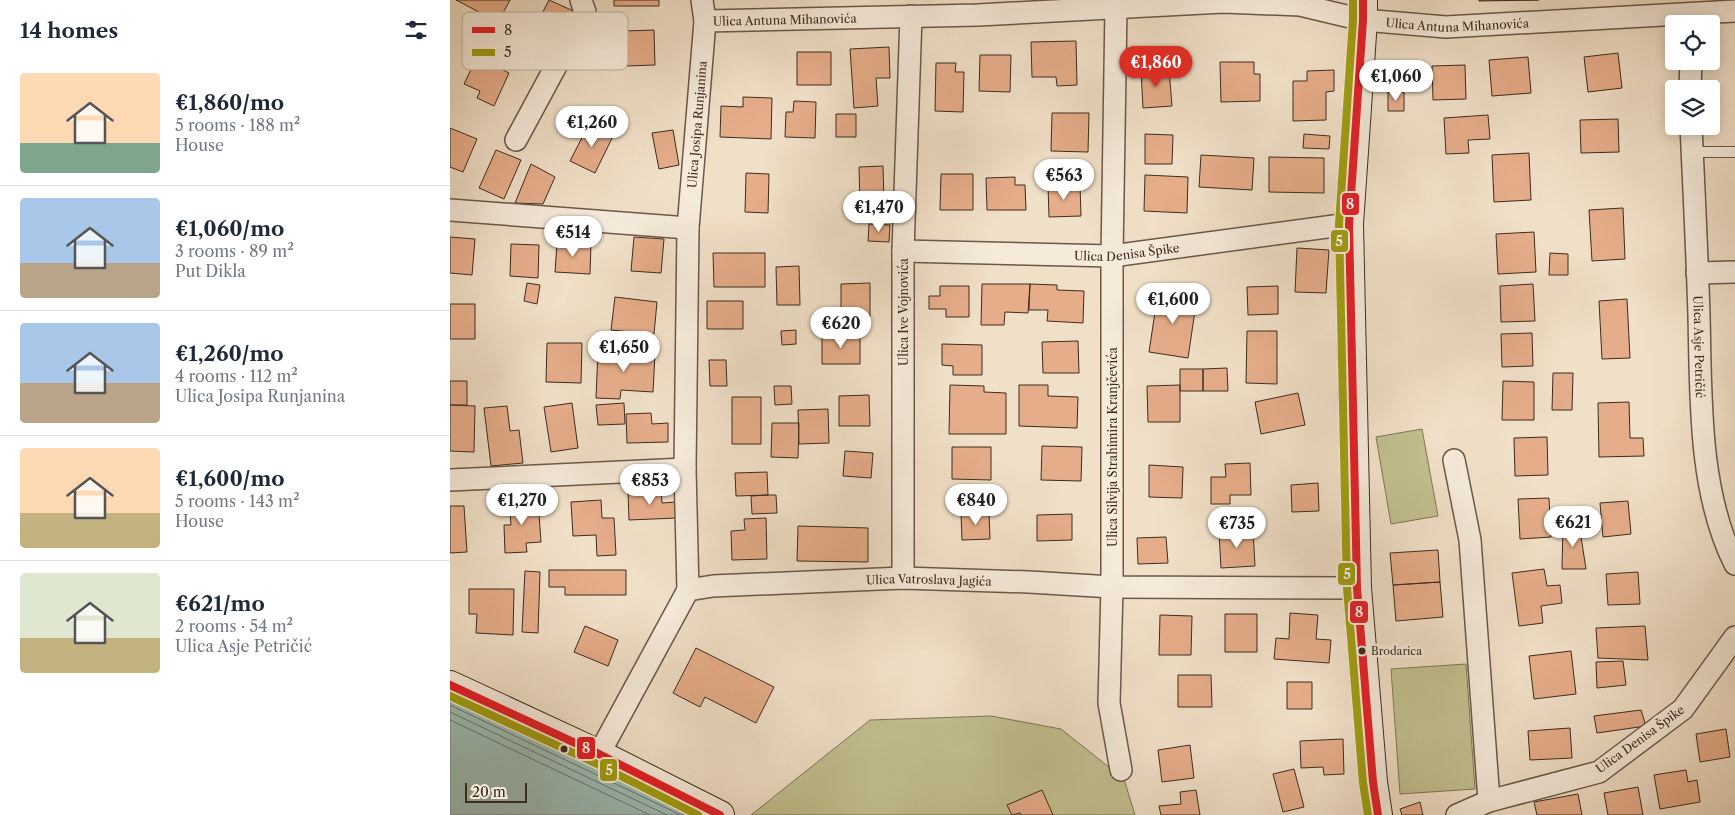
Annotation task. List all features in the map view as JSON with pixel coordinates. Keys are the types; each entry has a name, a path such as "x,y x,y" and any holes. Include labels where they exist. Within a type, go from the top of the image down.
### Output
{"street":[{"path":"581,0 585,12"},
{"name":"Ulica Antuna Mihanovića","path":"702,0 705,21 978,15 1223,2 1363,10 1446,27 1643,18 1694,12 1735,11"},
{"name":"Ulica Silvija Strahimira Kranjčevića","path":"1116,8 1112,256 1110,703 1121,770"},
{"path":"1363,10 1349,224 1357,588 1373,782 1378,815"},
{"name":"Ulica Ive Vojnovića","path":"903,578 903,251 911,16"},
{"name":"Ulica Josipa Runjanina","path":"688,590 685,469 688,228 705,21"},
{"path":"516,140 554,70"},
{"name":"Ulica Asje Petričić","path":"1691,135 1701,391 1708,482 1727,548 1735,564"},
{"path":"450,210 688,228"},
{"name":"Ulica Denisa Špike","path":"903,251 1112,256 1349,224"},
{"path":"1698,273 1735,272"},
{"path":"1454,460 1470,540 1489,801"},
{"path":"450,480 685,469"},
{"name":"Ulica Vatroslava Jagića","path":"688,590 713,586 903,578 1112,587 1357,588"},
{"path":"599,754 688,590"},
{"name":"Ulica Denisa Špike","path":"1458,815 1489,801 1599,772 1684,709 1735,637"},
{"path":"450,685 599,754 720,815"}],"lane":[{"path":"1692,152 1735,152"}],"shaded area":[{"path":"1422,429 1438,516 1391,524 1376,437"},
{"path":"1466,664 1475,789 1400,794 1391,669"},
{"path":"991,716 1061,729 1124,779 1135,815 751,815 870,720"}],"water":[{"path":"450,699 687,812 685,815 450,815"}],"building":[{"path":"456,0 510,0 503,12 479,12"},
{"path":"549,0 576,12 543,12"},
{"path":"614,0 659,0 659,6 614,6"},
{"path":"1479,0 1539,0 1479,1"},
{"path":"654,30 655,65 628,66 628,31"},
{"path":"1076,41 1077,85 1057,86 1056,77 1032,77 1031,42"},
{"path":"889,47 890,78 876,78 878,106 854,108 850,49"},
{"path":"797,52 831,52 831,85 797,85"},
{"path":"1618,53 1622,88 1588,92 1584,57"},
{"path":"980,55 1011,55 1010,92 979,91"},
{"path":"1528,57 1531,93 1492,96 1489,60"},
{"path":"1220,62 1254,62 1254,74 1260,74 1260,101 1221,102"},
{"path":"936,63 956,63 955,72 964,72 963,112 935,111"},
{"path":"1465,65 1466,99 1433,100 1432,66"},
{"path":"1169,69 1172,106 1143,108 1141,70"},
{"path":"471,70 503,70 509,73 494,106 477,98 480,91 464,84"},
{"path":"1334,70 1334,91 1326,92 1326,120 1293,121 1293,81 1307,81 1307,71"},
{"path":"1388,92 1404,92 1404,111 1388,111"},
{"path":"743,97 772,98 771,139 720,137 721,106 743,107"},
{"path":"794,101 816,102 815,138 785,137 786,112 793,112"},
{"path":"1052,113 1089,113 1088,152 1051,151"},
{"path":"836,114 856,114 856,137 836,137"},
{"path":"1488,115 1490,139 1468,140 1469,153 1446,154 1444,118"},
{"path":"1618,119 1619,152 1581,153 1580,120"},
{"path":"590,122 614,134 595,173 570,161"},
{"path":"450,128 477,139 463,172 450,167"},
{"path":"673,130 679,165 659,169 652,133"},
{"path":"1145,134 1173,135 1172,164 1145,164"},
{"path":"1304,134 1330,136 1329,149 1303,148"},
{"path":"496,150 521,160 504,199 479,188"},
{"path":"1529,153 1531,200 1494,202 1492,155"},
{"path":"1201,155 1254,158 1252,190 1199,187"},
{"path":"1269,157 1324,158 1324,193 1269,192"},
{"path":"531,164 555,177 543,204 515,203"},
{"path":"883,166 884,203 860,204 859,167"},
{"path":"746,173 769,174 768,213 745,212"},
{"path":"941,174 973,174 973,210 940,210"},
{"path":"1145,175 1188,177 1187,213 1144,211"},
{"path":"1015,177 1015,185 1025,185 1026,210 987,210 986,178"},
{"path":"1080,185 1081,216 1049,217 1048,186"},
{"path":"1623,208 1625,259 1592,261 1589,210"},
{"path":"869,224 890,225 889,242 868,241"},
{"path":"1534,232 1536,272 1498,274 1496,234"},
{"path":"450,237 475,239 472,275 450,273"},
{"path":"634,237 664,239 661,273 631,271"},
{"path":"557,243 591,244 590,274 555,272"},
{"path":"511,244 539,245 538,278 510,276"},
{"path":"1297,248 1329,250 1326,293 1295,292"},
{"path":"713,253 765,253 765,287 714,287"},
{"path":"1550,253 1568,254 1568,275 1549,275"},
{"path":"799,266 800,305 777,305 776,267"},
{"path":"527,283 540,285 537,304 524,301"},
{"path":"870,283 870,317 841,316 841,284"},
{"path":"982,284 1030,284 1028,313 1005,312 1004,325 981,325"},
{"path":"1030,284 1057,285 1057,290 1084,291 1083,323 1047,321 1048,310 1029,310"},
{"path":"1533,284 1535,321 1501,322 1500,286"},
{"path":"940,286 969,286 969,317 946,317 946,309 929,309 929,296 940,296"},
{"path":"1278,286 1278,314 1248,315 1247,287"},
{"path":"1158,292 1197,297 1188,358 1149,352"},
{"path":"615,297 657,302 654,334 611,330"},
{"path":"1627,299 1630,358 1602,359 1599,301"},
{"path":"707,301 743,301 743,329 707,329"},
{"path":"450,304 475,304 475,339 450,339"},
{"path":"796,330 796,344 782,345 781,331"},
{"path":"1247,331 1277,331 1277,384 1246,383"},
{"path":"860,333 860,364 822,364 822,334"},
{"path":"1532,333 1533,366 1502,367 1501,334"},
{"path":"1078,341 1079,373 1043,373 1042,342"},
{"path":"547,343 582,343 581,383 546,382"},
{"path":"942,344 982,345 982,375 953,375 953,366 942,365"},
{"path":"598,351 655,354 653,392 621,390 620,399 596,398"},
{"path":"709,360 726,360 727,386 710,386"},
{"path":"1227,368 1228,391 1203,391 1203,369"},
{"path":"1180,369 1203,369 1203,391 1180,391"},
{"path":"1553,373 1573,373 1572,410 1552,410"},
{"path":"450,381 467,381 467,405 450,405"},
{"path":"1503,381 1534,382 1534,420 1502,420"},
{"path":"950,385 984,386 984,392 1006,393 1006,434 949,434"},
{"path":"1019,385 1048,385 1048,396 1078,397 1077,428 1019,426"},
{"path":"1180,385 1180,422 1148,422 1147,386"},
{"path":"774,386 791,386 792,404 775,405"},
{"path":"1298,393 1305,425 1261,434 1255,402"},
{"path":"869,395 870,426 839,426 839,396"},
{"path":"732,397 761,397 761,444 732,444"},
{"path":"1629,402 1630,438 1643,438 1644,456 1599,457 1598,403"},
{"path":"572,403 578,448 551,452 544,407"},
{"path":"624,403 625,424 598,425 596,405"},
{"path":"450,405 475,406 474,452 450,451"},
{"path":"507,406 510,431 519,430 523,463 491,466 484,408"},
{"path":"828,409 829,443 799,444 798,410"},
{"path":"651,413 652,424 668,423 668,442 627,443 626,414"},
{"path":"772,423 799,423 798,458 771,457"},
{"path":"1547,437 1548,475 1515,476 1514,438"},
{"path":"1042,446 1082,447 1081,481 1041,480"},
{"path":"952,447 991,447 991,480 952,479"},
{"path":"845,451 873,453 871,478 843,476"},
{"path":"1250,463 1251,495 1230,495 1230,504 1211,504 1211,477 1226,477 1225,464"},
{"path":"1149,465 1183,467 1182,498 1149,497"},
{"path":"767,472 768,495 736,496 735,473"},
{"path":"1318,483 1319,511 1292,512 1291,485"},
{"path":"661,490 662,503 676,502 677,518 629,520 628,492"},
{"path":"776,495 777,513 752,514 751,496"},
{"path":"1549,498 1551,537 1520,539 1518,499"},
{"path":"538,500 541,542 526,543 527,552 505,553 504,525 511,525 509,502"},
{"path":"601,500 602,518 614,518 616,555 597,556 596,535 573,536 571,502"},
{"path":"1628,501 1631,534 1603,537 1600,503"},
{"path":"450,506 464,506 467,552 450,553"},
{"path":"989,513 990,539 962,540 961,514"},
{"path":"1072,514 1072,540 1037,541 1037,515"},
{"path":"766,518 767,559 732,560 731,531 745,530 744,519"},
{"path":"1579,524 1586,569 1562,569 1563,525"},
{"path":"798,526 868,528 868,562 797,561"},
{"path":"1253,530 1255,566 1221,568 1219,532"},
{"path":"1166,537 1168,563 1138,564 1137,538"},
{"path":"1438,550 1440,582 1393,585 1390,553"},
{"path":"1544,569 1547,586 1560,585 1562,603 1541,606 1543,623 1519,626 1512,573"},
{"path":"549,570 626,570 626,595 565,595 565,587 549,587"},
{"path":"525,571 540,572 538,633 522,632"},
{"path":"1638,572 1640,604 1608,605 1606,574"},
{"path":"1440,582 1443,617 1396,621 1393,585"},
{"path":"469,589 514,589 513,635 476,633 477,614 469,614"},
{"path":"1290,613 1318,615 1316,639 1331,640 1329,663 1274,659 1276,638 1289,639"},
{"path":"1225,614 1257,614 1257,652 1225,652"},
{"path":"1160,615 1192,616 1191,655 1159,655"},
{"path":"585,626 618,640 608,666 574,652"},
{"path":"1645,626 1648,660 1598,658 1596,628"},
{"path":"696,648 774,687 756,723 705,697 700,707 673,693"},
{"path":"1571,651 1576,694 1534,699 1529,656"},
{"path":"1623,661 1626,685 1597,688 1596,662"},
{"path":"1178,675 1211,675 1212,707 1178,707"},
{"path":"1287,682 1312,682 1312,709 1287,709"},
{"path":"1641,710 1646,726 1597,733 1594,716"},
{"path":"1570,728 1572,758 1530,760 1528,731"},
{"path":"1726,729 1730,757 1700,762 1696,734"},
{"path":"1343,739 1344,774 1324,775 1323,767 1301,768 1300,741"},
{"path":"1190,745 1194,778 1162,782 1158,750"},
{"path":"1294,769 1304,807 1283,812 1273,774"},
{"path":"1686,770 1688,782 1697,780 1700,802 1660,809 1654,775"},
{"path":"1638,787 1643,815 1608,815 1604,793"},
{"path":"1042,790 1053,815 1021,815 1020,813 1012,815 1007,805"},
{"path":"1196,790 1200,815 1161,815 1159,806 1181,804 1180,792"},
{"path":"1578,794 1582,815 1537,815 1534,802"},
{"path":"1420,802 1423,815 1402,815 1400,809"}],"transit line":[{"name":"5","path":"1353,0 1339,224 1347,588 1363,783 1368,815"},
{"name":"8","path":"1363,0 1349,224 1357,588 1373,782 1378,815"},
{"name":"8","path":"450,685 599,754 720,815"},
{"name":"5","path":"450,696 595,763 698,815"}],"place":[{"name":"Brodarica","path":"1362,651"}]}
